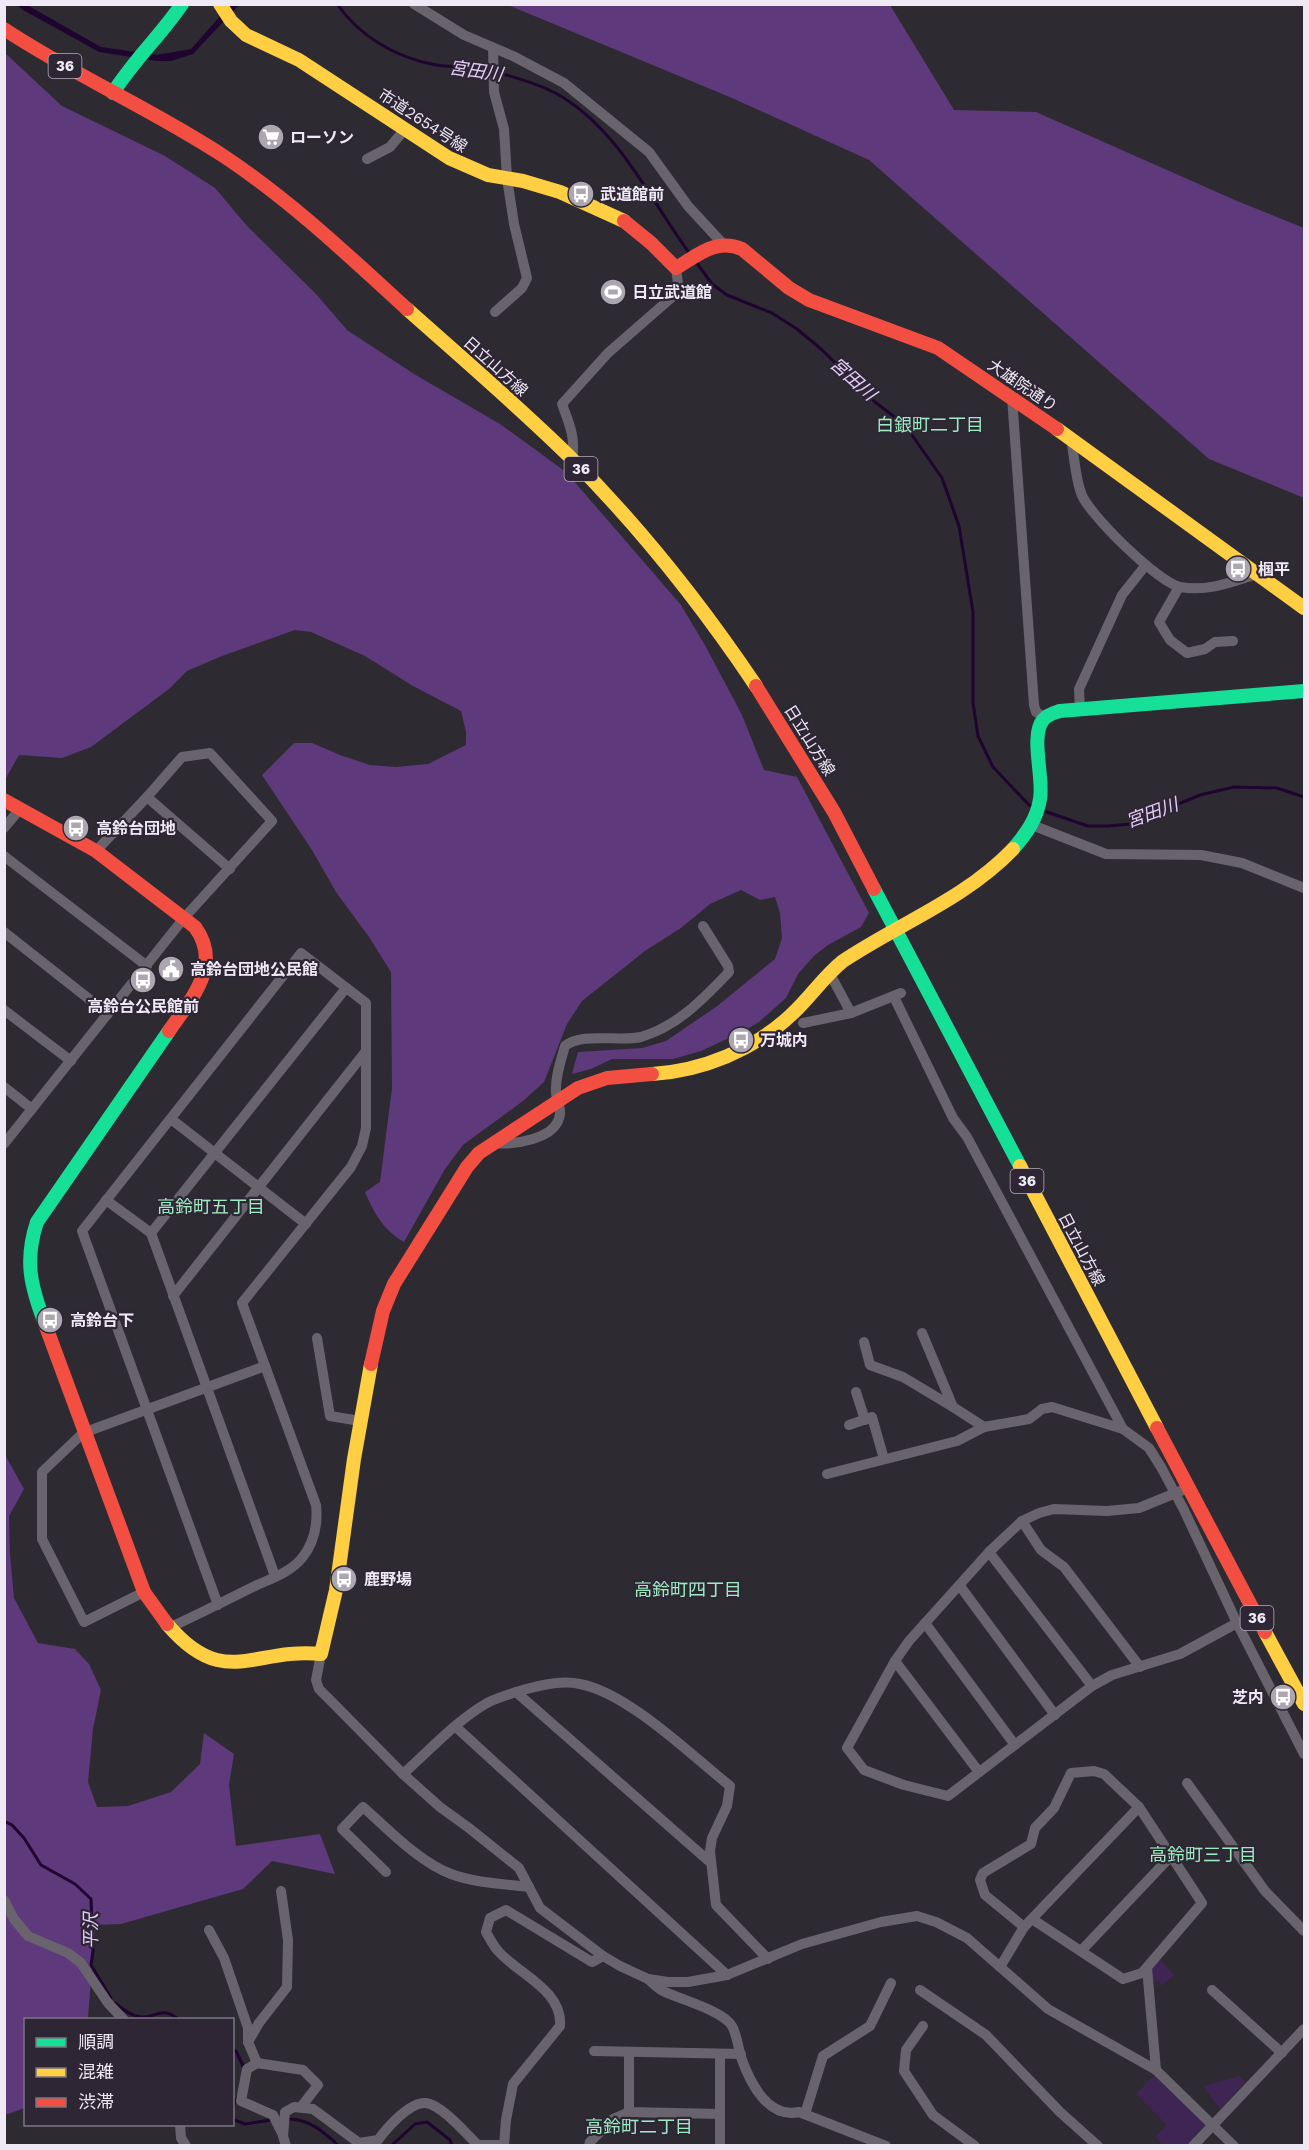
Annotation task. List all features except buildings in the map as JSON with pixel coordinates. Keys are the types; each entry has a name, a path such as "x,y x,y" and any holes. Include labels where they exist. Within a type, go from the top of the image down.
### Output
{"main road":[{"path":"113,93 125,73 158,36 182,4"},
{"name":"市道2654号線","path":"220,4 231,21 246,35 299,60 449,158 488,175 560,192 621,218 680,265"},
{"name":"日立山方線","path":"4,29 50,58 226,158 299,212 573,459 685,589 731,650 808,768 897,930 1182,1491 1305,1704"},
{"path":"680,265 723,244"},
{"name":"大雄院通り","path":"723,244 742,249 789,288 809,300 938,348 1071,438 1305,608"},
{"path":"4,800 96,851 184,918 203,938 207,963 199,987 37,1222 29,1247 28,1269 33,1292 83,1433 144,1592 171,1627 194,1651 206,1658 233,1664 297,1652 321,1654 336,1590 360,1421 383,1311 394,1284 467,1167 479,1153 578,1088 595,1081 616,1077 679,1072 708,1064 777,1028 829,972 857,952 962,892 984,875 1021,839 1033,821 1041,801 1037,739 1038,729 1044,717 1053,712 1080,709 1305,692"}],"street":[{"path":"414,4 493,52 540,69 564,83 649,152 688,206 723,244"},
{"path":"493,52 492,82 504,129 507,178 527,278 522,288 495,312"},
{"path":"367,159 390,147 405,129"},
{"path":"573,459 574,435 562,404 608,353 679,291 680,265"},
{"path":"1012,397 1034,705 1036,712 1044,717"},
{"path":"1071,438 1081,492 1089,508 1145,566 1179,587 1215,587 1257,574"},
{"path":"1080,709 1079,689 1122,595 1145,566"},
{"path":"1179,587 1159,622 1170,640 1187,653 1205,649 1215,642 1233,641"},
{"path":"4,1144 184,918 272,821 210,753 182,757 96,851"},
{"path":"147,797 230,869"},
{"path":"4,828 20,809"},
{"path":"1033,821 1106,854 1201,855 1242,863 1305,888"},
{"path":"4,856 147,966"},
{"path":"493,1143 506,1144 530,1140 549,1131 558,1122 560,1114 556,1089 563,1053 569,1042 582,1039 622,1040 639,1037 659,1031 679,1020 697,1005 729,972 728,966 704,926"},
{"path":"4,932 108,1014"},
{"path":"171,1627 218,1605 275,1576 301,1559 315,1533 317,1519 313,1496 242,1303 351,1167 362,1146 366,1128 366,1003 301,953 82,1230 218,1605"},
{"path":"829,972 851,1013"},
{"path":"151,1233 346,988"},
{"path":"803,1023 851,1013 898,995 952,1118 967,1137 1123,1430"},
{"path":"4,1010 71,1061"},
{"path":"173,1296 366,1051"},
{"path":"4,1087 32,1109"},
{"path":"171,1119 306,1224"},
{"path":"106,1200 151,1233 275,1576"},
{"path":"922,1333 953,1407"},
{"path":"317,1338 330,1416 360,1421"},
{"path":"864,1342 870,1365 903,1377 984,1427"},
{"path":"144,1592 84,1622 42,1539 42,1472 83,1433 265,1366"},
{"path":"856,1392 865,1420"},
{"path":"827,1474 957,1441 984,1427 1029,1419 1042,1409 1052,1407 1123,1430 1149,1448 1182,1491 1237,1623 1304,1753"},
{"path":"849,1425 872,1417 884,1459"},
{"path":"1182,1491 1139,1508 1127,1510 1054,1509 1022,1521 989,1552 925,1623 895,1661 847,1748 864,1770 904,1785 948,1796 1092,1686 1112,1675 1180,1654 1237,1623"},
{"path":"1022,1521 1041,1550 1064,1567 1140,1667"},
{"path":"989,1552 1092,1686"},
{"path":"960,1586 1055,1714"},
{"path":"925,1623 1015,1744"},
{"path":"321,1654 316,1680 319,1689 403,1774 440,1807 519,1868 540,1908 603,1956 648,1979 660,1990 712,2011 732,2024 752,2081 764,2100 779,2112 789,2114 799,2112 886,2145"},
{"path":"895,1661 979,1772"},
{"path":"403,1774 456,1727 489,1702 516,1692 561,1682 579,1683 606,1692 643,1716 730,1786 727,1806 712,1838 710,1851 716,1905 768,1959"},
{"path":"516,1692 711,1863"},
{"path":"456,1727 727,1976"},
{"path":"1094,1771 1104,1774 1139,1807 1202,1904 1142,1973 1123,1979 1081,1951 1028,1923 985,1895 980,1880 983,1873 1030,1844 1035,1828 1054,1808 1071,1773 1094,1771"},
{"path":"1187,1783 1265,1891 1305,1931"},
{"path":"386,1872 342,1829 363,1807 426,1861 451,1874 529,1887"},
{"path":"1000,1966 1028,1923 1139,1807"},
{"path":"1081,1951 1171,1856"},
{"path":"248,2042 259,2023 287,1987 288,1940 281,1891"},
{"path":"4,1900 14,1919 28,1936 68,1953 81,1963 108,2003 123,2018"},
{"path":"280,2119 294,2106 313,2109 359,2143 378,2140 412,2106 425,2103 437,2108 478,2145 505,2145 506,2120 513,2084 561,2026 561,2015 549,1994 499,1952 486,1932 490,1918 506,1910 592,1962 603,1956"},
{"path":"648,1979 688,1982 727,1976 802,1944 881,1922 917,1916 936,1922 967,1938 1048,2009 1156,2070 1234,2145"},
{"path":"209,1930 224,1958 248,2028 248,2042 257,2063"},
{"path":"1147,1968 1156,2070"},
{"path":"805,2114 823,2056 870,2026 891,1983"},
{"path":"920,1990 986,2035 1060,2112 1098,2145"},
{"path":"1212,1990 1282,2054"},
{"path":"923,2026 906,2050 904,2071 933,2115 975,2145"},
{"path":"1193,2145 1305,2029"},
{"path":"594,2051 741,2054"},
{"path":"629,2052 629,2112"},
{"path":"720,2054 720,2145"},
{"path":"280,2119 241,2101 247,2069 257,2063 303,2070 318,2085 301,2106"},
{"path":"589,2145 613,2119 629,2112 720,2114"},
{"path":"280,2119 285,2141"},
{"path":"180,2126 181,2138 186,2145"}],"shaded area":[{"path":"17,5 27,5 101,47 157,55 191,49 230,5 239,5 193,54 171,61 157,61 99,52"},
{"path":"508,5 890,5 954,110 1036,112 1237,201 1304,228 1304,498 1209,459 869,160 732,98"},
{"path":"5,53 62,106 165,156 215,188 247,226 316,294 347,330 414,374 500,424 566,472 681,605 742,715 764,770 797,777 869,913 861,927 828,945 814,956 798,974 786,998 759,1022 744,1031 701,1051 673,1059 612,1059 591,1069 572,1074 578,1052 642,1048 666,1041 716,1007 775,959 782,938 780,913 775,897 760,900 741,890 710,904 582,1001 567,1024 544,1082 523,1101 463,1145 445,1169 404,1242 380,1221 365,1192 380,1182 392,1088 391,972 336,892 312,850 262,775 294,743 312,743 370,765 396,767 428,764 466,745 466,732 461,711 413,686 365,656 311,632 295,630 187,671 169,689 91,747 62,758 19,755 6,778 5,776"},
{"path":"4,1453 24,1489 9,1516 14,1598 38,1643 75,1649 89,1664 101,1690 93,1729 88,1782 97,1807 128,1806 171,1792 200,1764 204,1733 234,1754 229,1785 236,1846 320,1834 335,1874 272,1861 243,1889 121,1924 95,1925 88,2018 24,2018 24,2108 5,2115"},
{"path":"1157,1956 1174,1975 1161,1986 1159,1981 1148,1983 1147,1968"},
{"path":"1155,2075 1206,2124 1187,2145 1163,2145 1155,2137 1167,2125 1136,2094"},
{"path":"1239,2076 1245,2082 1220,2109 1203,2086"}],"waterway":[{"name":"宮田川","path":"337,4 346,16 368,36 407,57 436,65 492,71 543,87 564,98 584,113 619,149 690,254"},
{"name":"宮田川","path":"696,262 712,284 727,295 772,313 797,329 821,349 875,402 905,425 942,478 959,526 973,612 973,703 978,736 993,767 1029,805 1035,807"},
{"name":"宮田川","path":"1044,811 1088,826 1108,826 1131,824 1200,795 1234,787 1277,788 1304,797"},
{"name":"平沢","path":"4,1821 12,1825 24,1838 41,1865 75,1884 91,1899 93,1951 91,1965 111,1998"},
{"name":"平沢","path":"115,2003 137,2016 147,2017 168,2013 176,2018"},
{"name":"平沢","path":"234,2050 244,2068"},
{"name":"平沢","path":"234,2105 237,2098"},
{"name":"平沢","path":"287,2119 309,2123 339,2146"},
{"name":"平沢","path":"234,2120 245,2124 271,2120"},
{"name":"平沢","path":"391,2146 415,2124 427,2122 450,2140 452,2146"}],"traffic: fast":[{"path":"113,93 182,4"},
{"path":"1013,849 1030,826 1039,806 1041,790 1038,736 1039,727 1049,715 1060,711 1304,691"},
{"path":"874,889 1020,1166"},
{"path":"45,1324 33,1286 30,1262 37,1222 169,1031"}],"traffic: slow":[{"path":"220,4 231,21 246,35 299,60 449,158 488,175 523,181 560,192 624,221"},
{"path":"407,309 529,418 620,510 668,566 756,686"},
{"path":"1057,429 1304,608"},
{"path":"652,1074 708,1063 761,1039 791,1015 843,961 953,896 994,867 1013,849"},
{"path":"1020,1166 1157,1428"},
{"path":"167,1624 187,1644 206,1656 223,1661 240,1662 297,1653 321,1654 336,1590 354,1459 371,1364"},
{"path":"1265,1632 1304,1704"}],"traffic: jam":[{"path":"4,29 225,157 296,210 407,309"},
{"path":"624,221 676,268 708,249 724,246 742,249 789,288 809,300 938,348 1057,429"},
{"path":"756,686 834,812 874,889"},
{"path":"4,800 96,851 195,927 203,941 206,955 205,968 194,994 169,1031"},
{"path":"371,1364 383,1311 394,1284 467,1167 479,1153 578,1088 607,1078 652,1074"},
{"path":"45,1324 144,1592 167,1624"},
{"path":"1157,1428 1265,1632"}],"place":[{"name":"ローソン","path":"271,137"},
{"name":"武道館前","path":"581,194"},
{"name":"日立武道館","path":"613,292"},
{"name":"椢平","path":"1238,569"},
{"name":"高鈴台団地","path":"76,828"},
{"name":"高鈴台団地公民館","path":"171,969"},
{"name":"高鈴台公民館前","path":"143,980"},
{"name":"万城内","path":"741,1040"},
{"name":"高鈴台下","path":"50,1320"},
{"name":"鹿野場","path":"344,1579"},
{"name":"芝内","path":"1283,1697"}],"district":[{"name":"白銀町二丁目","path":"930,425"},
{"name":"高鈴町五丁目","path":"211,1207"},
{"name":"高鈴町四丁目","path":"688,1590"},
{"name":"高鈴町三丁目","path":"1203,1855"},
{"name":"高鈴町二丁目","path":"639,2127"}]}
